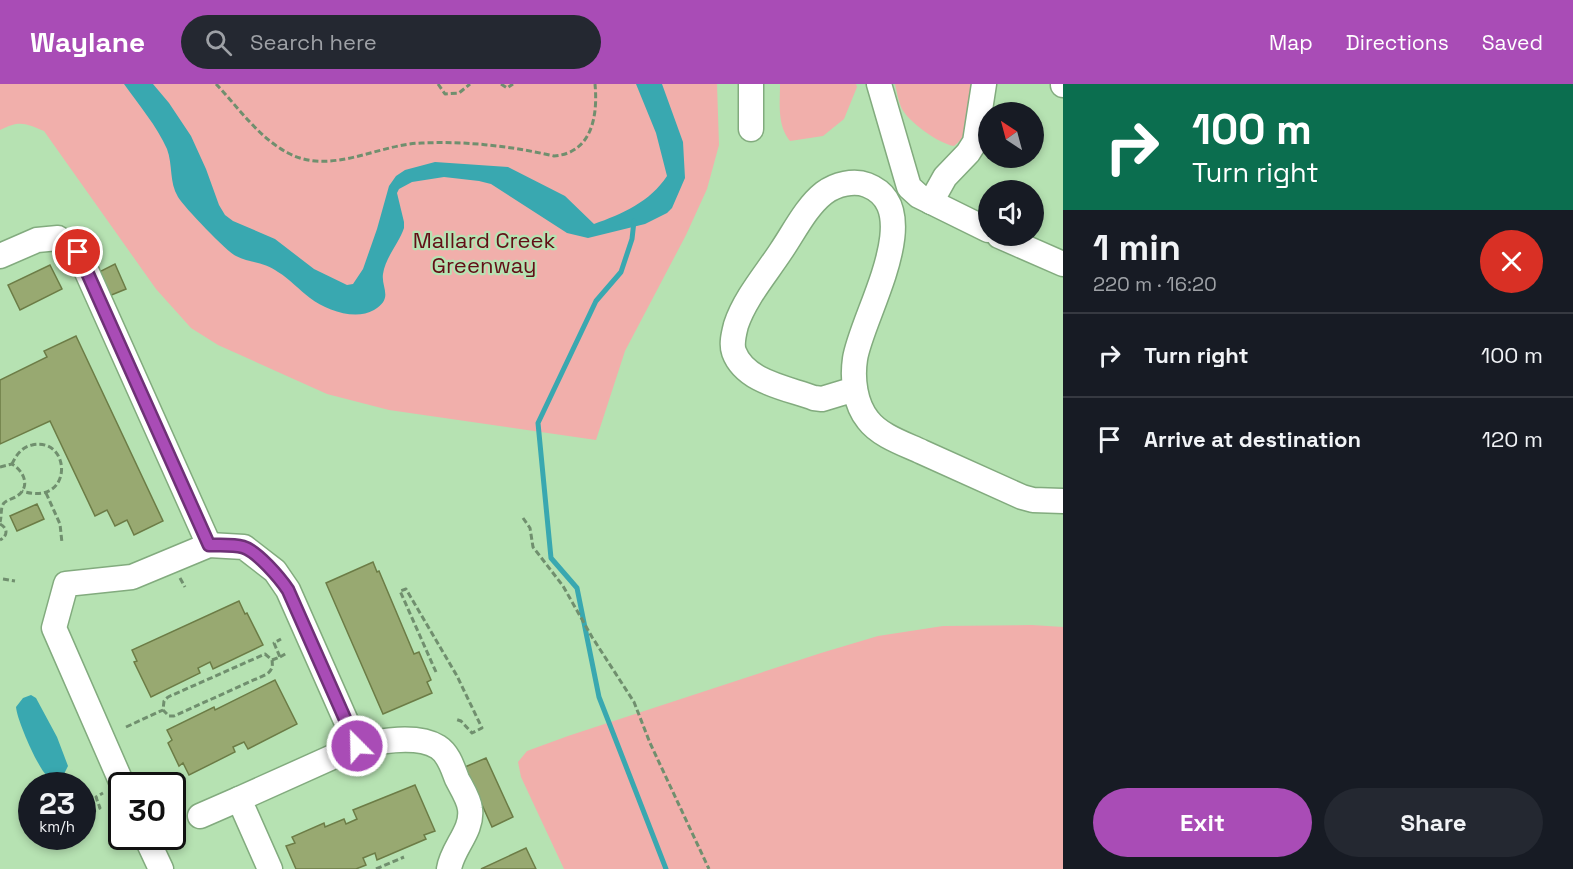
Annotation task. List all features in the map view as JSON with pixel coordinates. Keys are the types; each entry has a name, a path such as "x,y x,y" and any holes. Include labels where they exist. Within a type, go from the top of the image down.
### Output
{"street":[{"path":"751,84 751,129"},
{"path":"879,84 909,187 913,192 931,202 978,225"},
{"path":"931,202 945,177 968,153 975,142 984,84"},
{"path":"855,389 822,399 814,398 754,376 743,366 733,348 734,333 741,314 807,213 824,193 839,185 849,183 867,185 882,194 890,206 893,223 890,255 855,358 855,389 858,402 870,423 899,441 1022,497 1039,501 1063,501"},
{"path":"0,256 37,240 58,238 78,252 209,545"},
{"path":"1022,246 1063,264"},
{"path":"108,776 54,628 66,584 132,578 209,545 244,547 275,571 288,590 357,746"},
{"path":"200,816 357,746 390,739 425,742 439,748 448,759 470,808 466,834 453,854 449,869"},
{"path":"239,799 270,869"},
{"path":"152,850 161,869"}],"path":[{"path":"216,84 265,136 282,149 296,156 323,162 420,142 492,145 554,156 562,155 577,149 591,127 596,107 595,84"},
{"path":"438,84 445,94 459,93 470,84"},
{"path":"501,84 507,88 513,84"},
{"path":"0,467 12,464 20,451 34,444 43,445 56,453 62,467 62,476 53,489 38,494 22,491 3,504 0,523 6,532 0,540"},
{"path":"12,464 21,471 24,478 22,491"},
{"path":"46,493 60,524 62,543"},
{"path":"523,518 530,528 533,547 563,586 592,637 634,702 650,743 709,869"},
{"path":"3,579 15,581"},
{"path":"436,672 400,591 406,589 449,662 482,728 472,733 461,721 455,719"},
{"path":"280,657 274,643 281,639"},
{"path":"272,660 287,653"},
{"path":"261,655 269,656 272,660 273,666 267,674 174,716 169,717 163,710 162,705 168,697 261,655"},
{"path":"126,726 163,710"},
{"path":"96,797 100,808 96,810"},
{"path":"376,869 404,857"}],"green space":[{"name":"Mallard Creek Greenway","path":"0,84 717,84 719,145 707,189 686,235 625,351 596,440 389,410 327,394 218,345 191,328 156,289 44,131 22,124 0,130"},
{"path":"780,84 856,84 857,87 844,119 823,136 790,141 781,121"},
{"path":"895,84 973,84 968,126 960,140 954,146 948,144 916,125 904,113"},
{"path":"943,626 1063,627 1063,869 564,869 521,777 518,762 527,751 878,636"}],"water":[{"path":"124,84 153,84 169,103 191,136 225,215 233,221 275,239 314,269 347,285 353,284 363,269 389,186 396,176 405,170 435,162 508,167 565,196 594,224 615,216 644,200 667,176 656,133 636,84 662,84 683,142 685,178 672,208 667,213 645,224 588,238 567,233 491,184 444,177 412,182 399,189 397,193 404,228 384,268 384,301 374,310 366,313 341,313 306,295 273,269 236,256 206,229 178,197 163,140"},
{"path":"31,695 36,698 57,737 68,766 65,772 44,772 38,763 17,713 16,707 23,698"}],"building":[{"path":"115,264 126,289 109,296 99,272"},
{"path":"50,265 62,289 20,310 8,285"},
{"path":"76,336 163,521 134,535 127,520 115,526 107,510 95,516 50,421 0,444 0,380 47,357 44,351"},
{"path":"37,504 44,519 17,531 10,516"},
{"path":"373,562 377,572 379,571 414,654 419,652 431,680 427,682 432,693 383,714 326,583"},
{"path":"239,601 263,645 213,669 210,662 198,668 200,673 151,697 134,662 137,661 132,650"},
{"path":"275,680 297,724 248,749 244,742 233,747 235,752 189,775 183,763 179,766 168,743 172,740 167,730 214,707 215,710"},
{"path":"486,758 513,817 492,827 465,767"},
{"path":"415,785 435,831 424,835 426,839 377,860 375,853 363,858 366,865 356,869 296,869 286,846 295,843 292,837 324,823 325,827 344,819 346,824 357,819 353,810"},
{"path":"526,848 536,869 481,869"}],"waterway":[{"path":"634,221 632,239 621,272 596,301 538,423 551,558 577,588 599,697 666,869"}],"route":[{"path":"78,252 209,545 244,547 275,571 288,590 357,746"}]}
